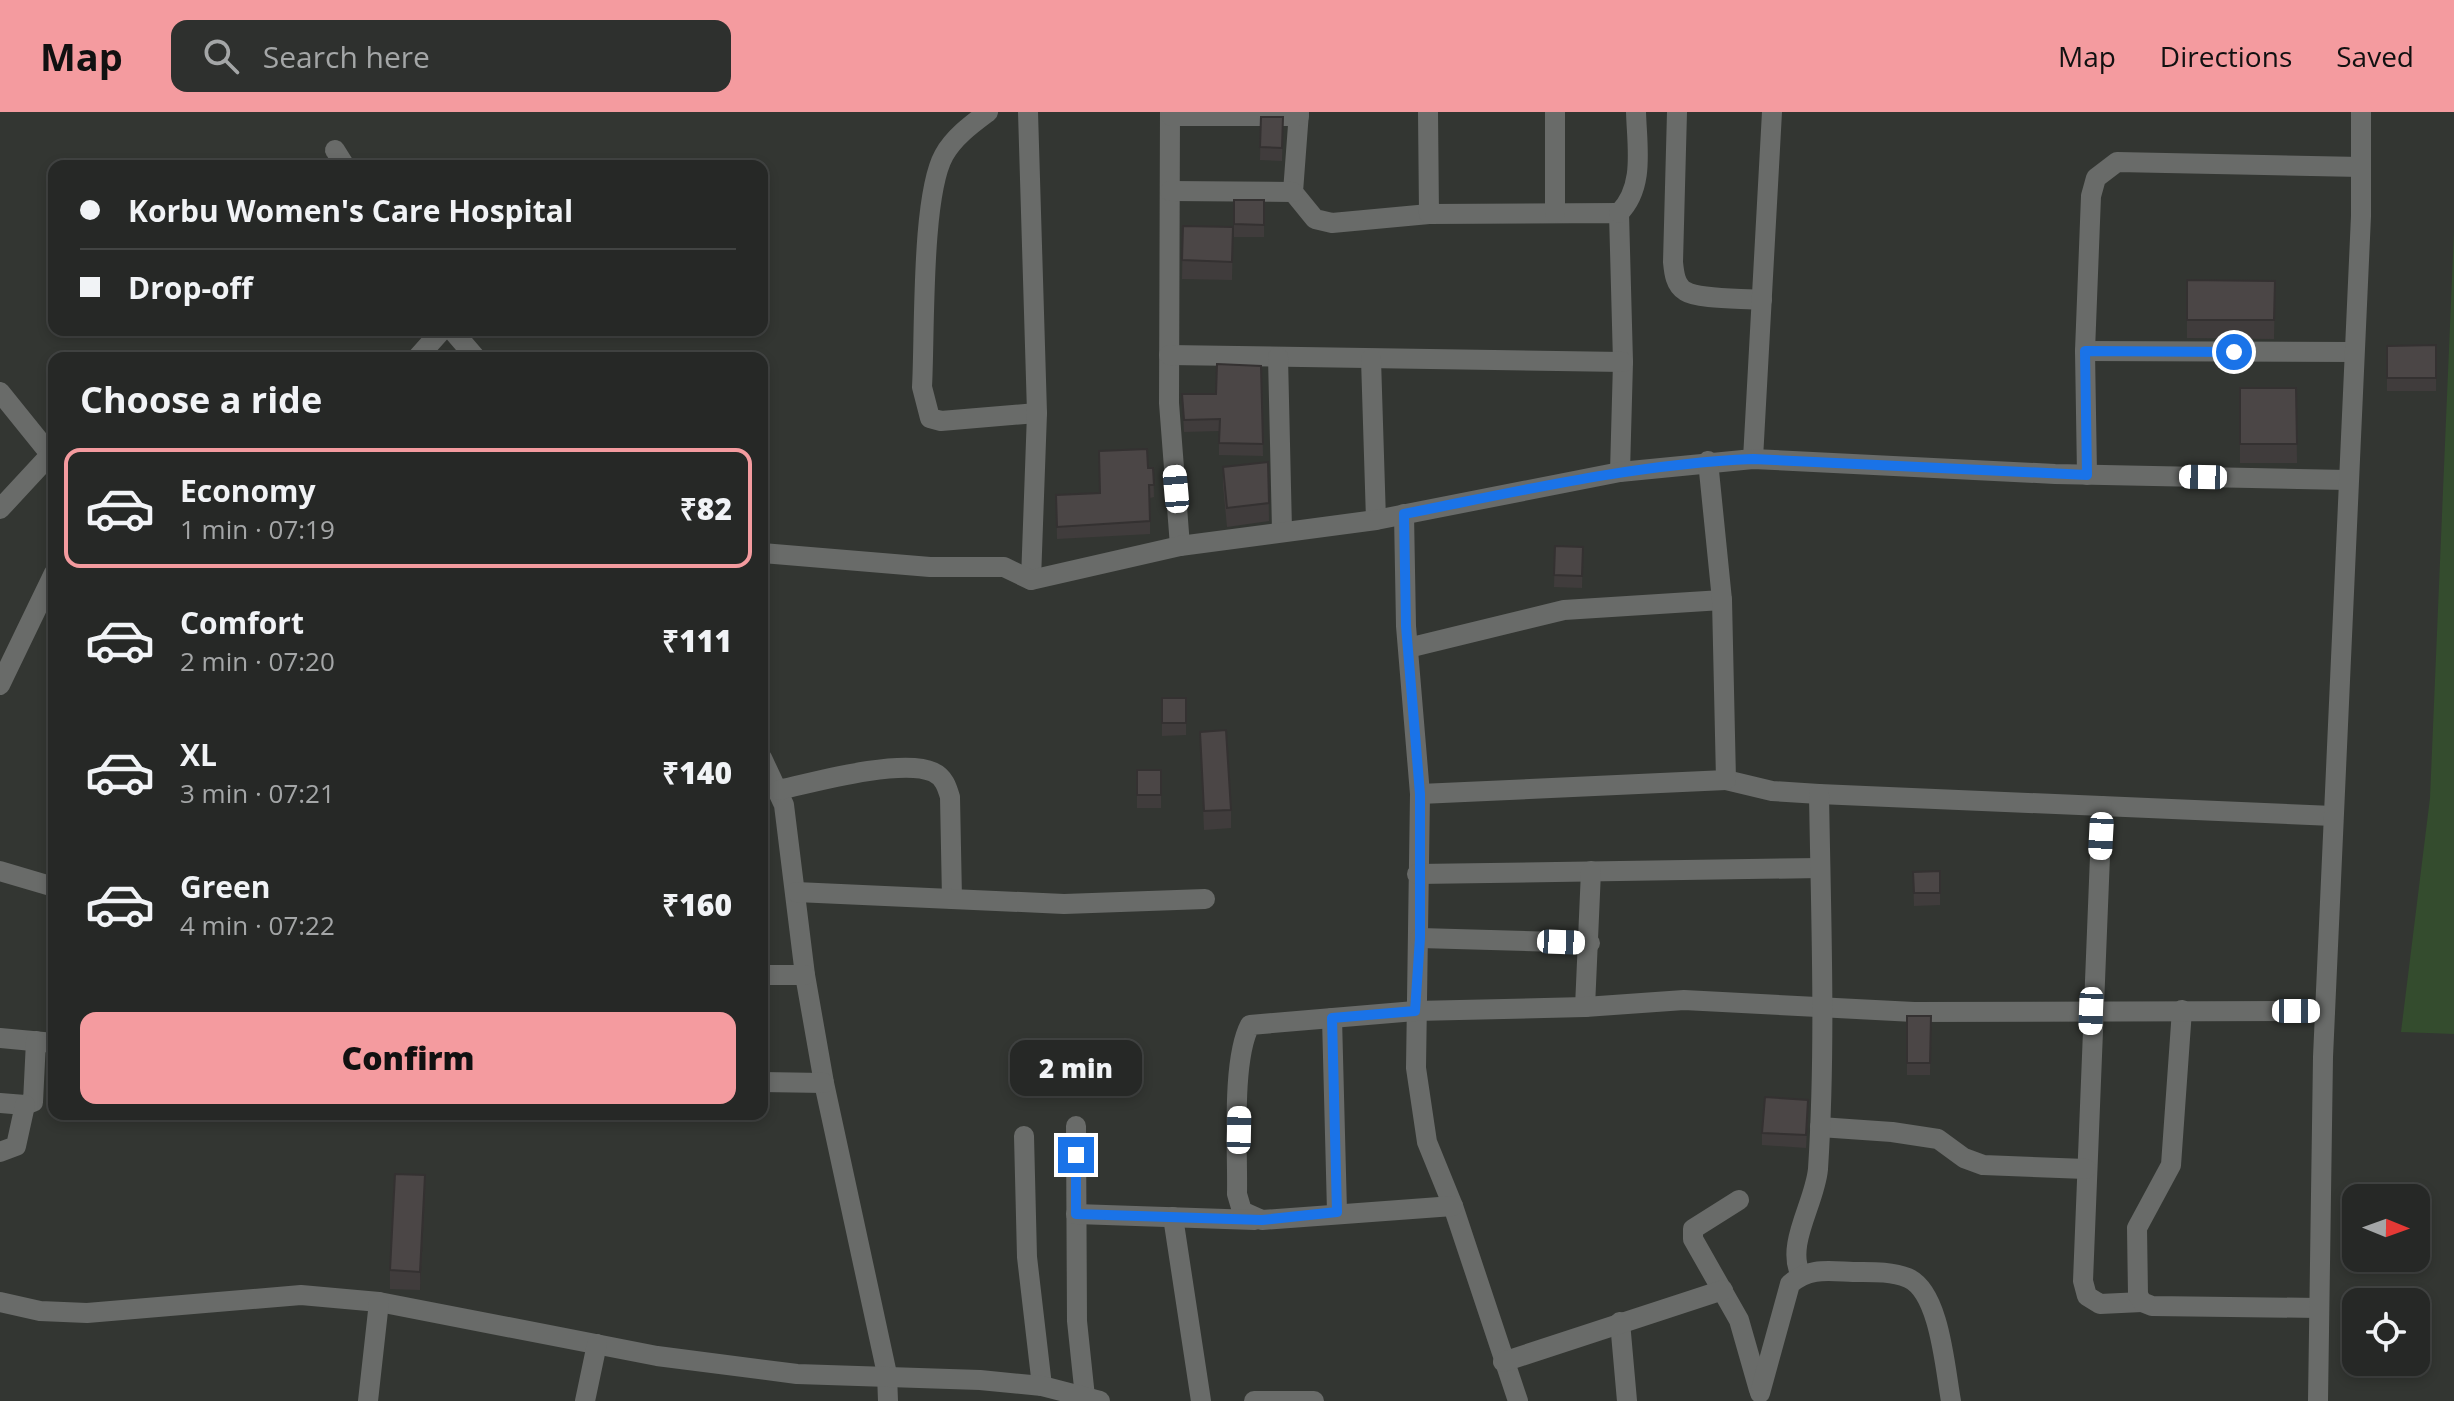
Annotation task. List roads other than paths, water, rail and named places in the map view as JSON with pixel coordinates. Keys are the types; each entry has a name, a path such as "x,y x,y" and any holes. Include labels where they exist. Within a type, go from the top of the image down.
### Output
{"street":[{"path":"988,112 962,132 944,154 932,187 922,387 925,409 930,418 941,421 1037,413"},
{"path":"1028,112 1037,413 1031,580"},
{"path":"1428,112 1429,214"},
{"path":"1555,112 1555,213"},
{"path":"1180,546 1169,403 1170,114 1299,114 1293,192 1315,219 1332,223 1429,214 1619,213 1632,200 1637,179 1636,112"},
{"path":"1677,112 1673,262 1676,280 1684,291 1700,295 1762,300"},
{"path":"1753,459 1772,112"},
{"path":"2318,1401 2325,1011 2354,352 2361,112"},
{"path":"2087,475 2085,351 2091,196 2096,178 2117,162 2361,167"},
{"path":"1170,191 1293,192"},
{"path":"1619,213 1623,362 1620,472"},
{"path":"422,352 437,336"},
{"path":"457,336 471,352"},
{"path":"2085,351 2354,352"},
{"path":"1169,355 1623,362"},
{"path":"1278,357 1282,530"},
{"path":"1371,359 1376,520"},
{"path":"1,396 48,452"},
{"path":"768,554 930,567 1004,567 1031,580 1180,546 1282,530 1376,520 1620,472 1708,461 1753,459 2087,475 2347,480"},
{"path":"0,509 48,461"},
{"path":"1708,461 1722,600 1726,780"},
{"path":"1404,514 1408,648 1420,794 1416,1068 1427,1142 1453,1206 1518,1401"},
{"path":"0,685 48,585"},
{"path":"1408,648 1564,610 1722,600"},
{"path":"775,798 883,770 922,769 936,773 945,783 950,797 952,899"},
{"path":"768,776 796,892 805,975 824,1083 887,1374 888,1401"},
{"path":"1420,794 1726,780 1772,791 1819,794 2333,816"},
{"path":"1801,1275 1794,1262 1796,1243 1814,1192 1820,1127 1823,1007 1819,794"},
{"path":"2102,806 2086,1169 2083,1281 2087,1296 2100,1304 2142,1302 2152,1306 2319,1308"},
{"path":"1417,874 1820,868"},
{"path":"0,871 48,884"},
{"path":"1585,1007 1591,871"},
{"path":"796,892 1064,904 1205,899"},
{"path":"1420,938 1590,943"},
{"path":"768,975 805,975"},
{"path":"1262,1220 1242,1211 1237,1194 1244,1036 1250,1025 1266,1021 1415,1011 1585,1007 1684,1000 1914,1012 2325,1011"},
{"path":"2142,1302 2138,1295 2135,1260 2137,1228 2171,1165 2182,1010"},
{"path":"1332,1018 1337,1212"},
{"path":"0,1038 45,1042 33,1102 25,1105 0,1103"},
{"path":"768,1082 824,1083"},
{"path":"0,1152 16,1146 25,1105"},
{"path":"0,1302 40,1311 87,1313 301,1295 379,1302 657,1356 797,1374 887,1374 1042,1386 1093,1399 1077,1321 1076,1126"},
{"path":"1820,1127 1938,1139 1964,1158 1983,1165 2086,1169"},
{"path":"1024,1136 1027,1257 1042,1386"},
{"path":"1739,1200 1693,1229 1698,1253 1739,1320 1762,1397"},
{"path":"1076,1214 1262,1220 1337,1212 1453,1206"},
{"path":"1173,1217 1201,1401"},
{"path":"1762,1397 1785,1295 1801,1275 1819,1270 1892,1273 1910,1279 1927,1294 1951,1401"},
{"path":"1503,1362 1723,1290"},
{"path":"368,1401 379,1302"},
{"path":"1620,1322 1627,1401"},
{"path":"585,1401 597,1344"},
{"path":"1254,1401 1314,1401"}]}
